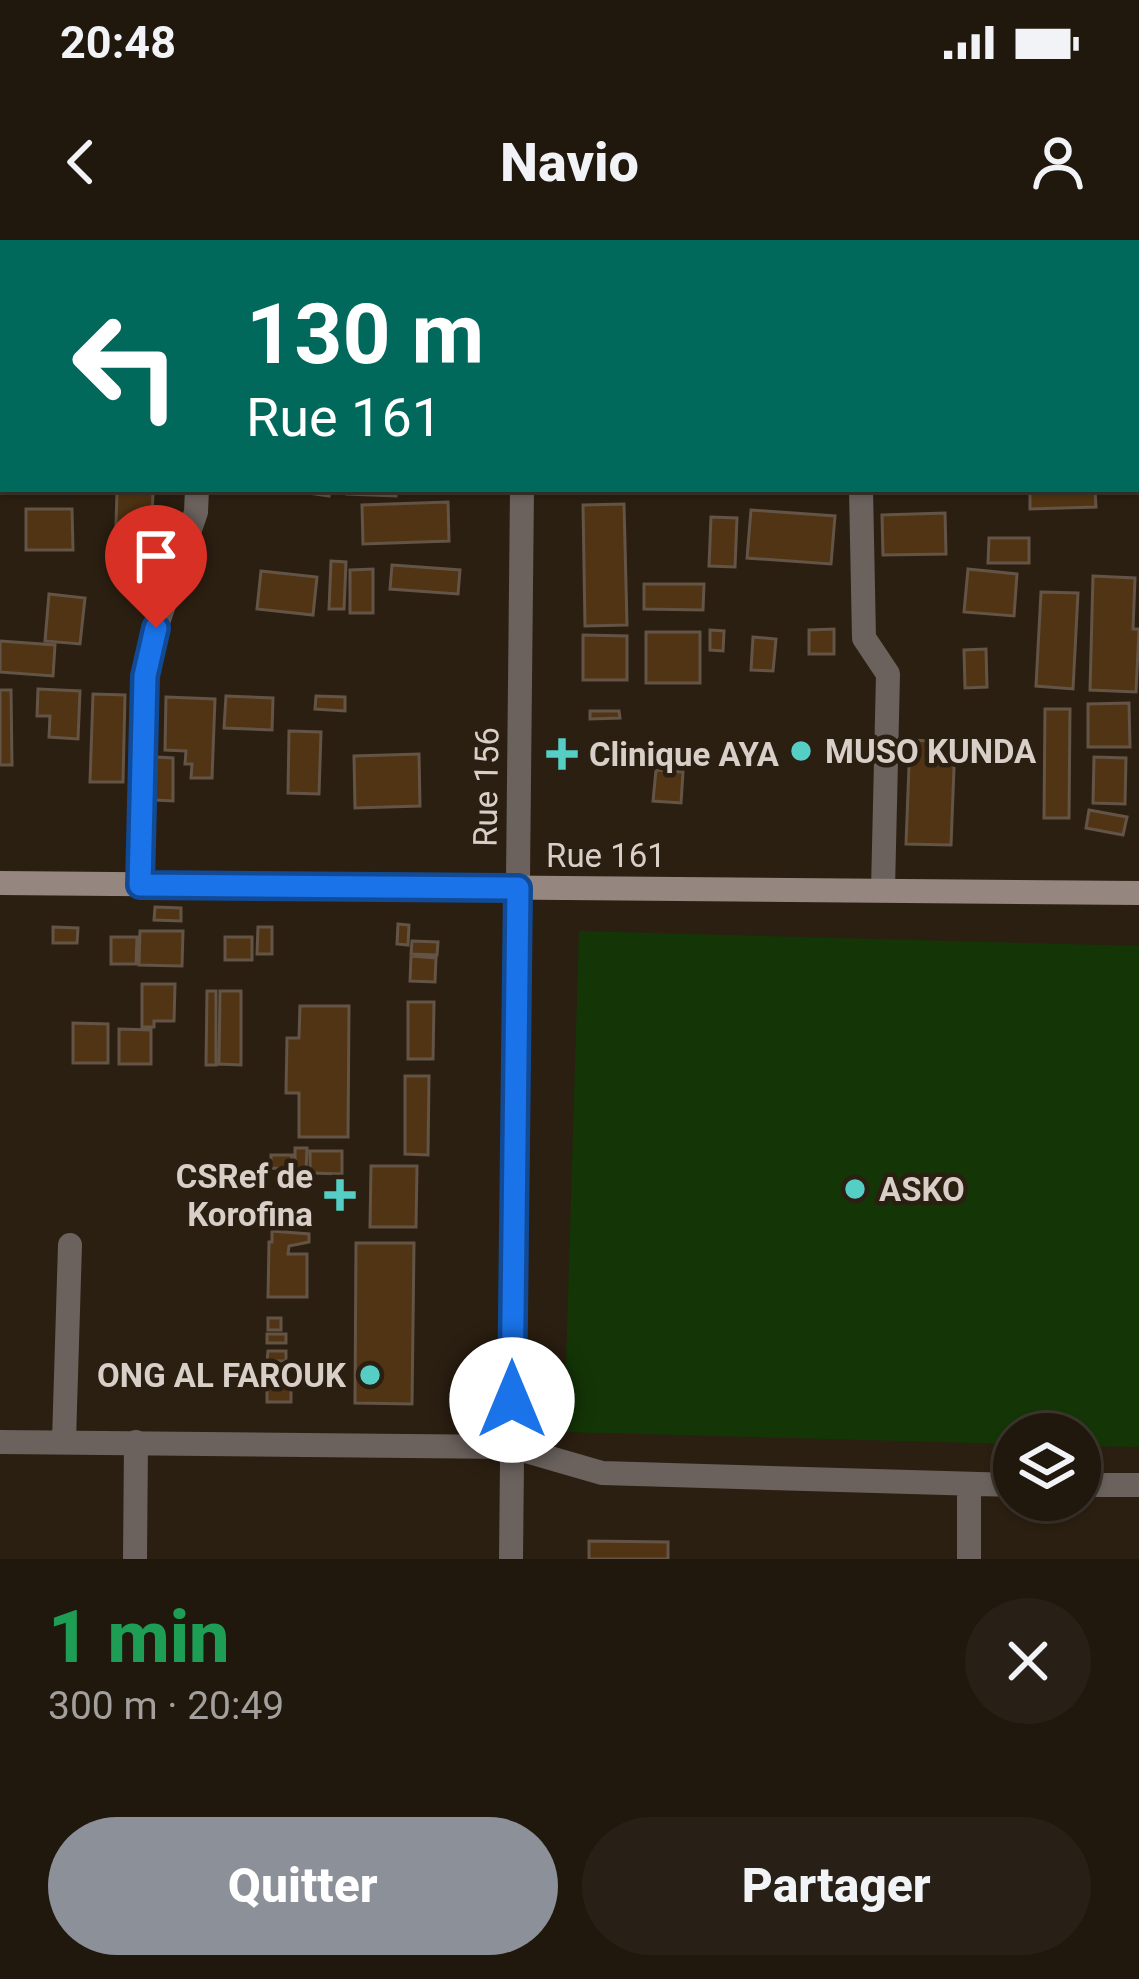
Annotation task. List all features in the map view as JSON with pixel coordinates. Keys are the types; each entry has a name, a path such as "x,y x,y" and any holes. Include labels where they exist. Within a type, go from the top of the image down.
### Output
{"street":[{"path":"140,885 145,676 156,628 196,512 197,492"},
{"name":"Rue 156","path":"511,1559 522,492"},
{"path":"862,492 864,638 888,674 884,890"},
{"name":"Rue 161","path":"0,884 1139,893"},
{"path":"64,1441 70,1245"},
{"path":"0,1442 512,1447 602,1473 993,1485"},
{"path":"135,1559 136,1442"},
{"path":"969,1485 970,1559"},
{"path":"1101,1485 1139,1485"}],"green space":[{"name":"ASKO","path":"579,931 1139,946 1139,1447 1101,1446 1101,1413 993,1413 993,1443 564,1432"}],"building":[{"path":"117,492 153,493 150,558 115,557"},
{"path":"396,492 396,496 347,494"},
{"path":"1030,492 1095,492 1096,507 1030,509"},
{"path":"448,502 449,541 363,544 362,505"},
{"path":"624,504 627,625 585,626 583,505"},
{"path":"26,509 72,509 73,550 26,550"},
{"path":"751,510 835,516 831,564 747,558"},
{"path":"945,513 946,554 883,555 882,515"},
{"path":"711,517 737,518 735,567 709,566"},
{"path":"989,538 1029,538 1029,563 988,563"},
{"path":"331,561 346,562 344,609 329,609"},
{"path":"392,565 460,570 458,594 390,589"},
{"path":"373,569 373,613 350,613 350,570"},
{"path":"968,569 1017,574 1014,616 964,612"},
{"path":"261,571 317,577 313,615 257,609"},
{"path":"1093,576 1135,578 1136,692 1090,690"},
{"path":"644,584 704,584 703,610 644,609"},
{"path":"1041,592 1078,593 1073,689 1036,686"},
{"path":"49,594 85,598 80,644 45,641"},
{"path":"834,629 834,654 809,654 809,630"},
{"path":"710,630 724,631 723,651 710,650"},
{"path":"646,632 700,632 700,683 646,683"},
{"path":"583,635 627,636 627,680 583,680"},
{"path":"753,637 776,639 773,671 751,670"},
{"path":"0,641 55,645 53,676 0,672"},
{"path":"986,649 987,687 965,688 964,650"},
{"path":"38,689 80,691 78,739 49,737 50,716 37,716"},
{"path":"0,690 11,690 12,765 0,765"},
{"path":"93,694 125,695 123,782 90,782"},
{"path":"226,696 273,698 272,730 224,728"},
{"path":"316,696 345,697 345,711 315,709"},
{"path":"166,697 215,699 212,778 191,778 186,751 165,750"},
{"path":"1129,703 1130,747 1088,747 1088,704"},
{"path":"1045,709 1070,709 1069,818 1044,818"},
{"path":"590,711 619,711 620,718 590,719"},
{"path":"289,731 321,732 319,794 288,793"},
{"path":"910,740 955,742 951,845 906,844"},
{"path":"419,754 420,806 355,808 354,756"},
{"path":"156,757 173,758 173,801 155,800"},
{"path":"1094,757 1126,758 1125,804 1093,803"},
{"path":"656,770 683,772 681,803 653,801"},
{"path":"1089,810 1127,817 1123,835 1086,828"},
{"path":"155,907 181,908 181,921 154,920"},
{"path":"398,924 409,925 408,945 397,944"},
{"path":"53,927 78,928 77,943 53,943"},
{"path":"258,927 272,927 272,954 257,954"},
{"path":"140,931 183,931 182,966 139,965"},
{"path":"111,937 137,937 136,964 111,964"},
{"path":"225,937 252,937 252,960 225,960"},
{"path":"412,941 438,942 437,955 411,954"},
{"path":"411,956 436,958 435,982 410,981"},
{"path":"142,984 175,984 174,1021 154,1021 154,1027 142,1027"},
{"path":"207,991 216,991 216,1065 206,1065"},
{"path":"220,991 241,991 241,1065 219,1064"},
{"path":"408,1002 434,1002 433,1059 408,1059"},
{"path":"300,1006 349,1006 348,1137 299,1137 299,1093 286,1093 287,1038 299,1038"},
{"path":"73,1023 108,1024 108,1063 73,1063"},
{"path":"119,1029 151,1030 151,1064 119,1064"},
{"path":"405,1076 429,1076 428,1155 405,1154"},
{"path":"295,1148 307,1148 306,1172 295,1172"},
{"path":"310,1151 342,1151 342,1174 310,1173"},
{"path":"271,1155 292,1155 291,1169 271,1168"},
{"path":"371,1166 417,1166 416,1227 370,1227"},
{"path":"272,1231 309,1234 309,1242 289,1246 288,1254 307,1254 307,1297 268,1297"},
{"path":"356,1243 414,1243 412,1404 355,1403"},
{"path":"268,1318 281,1318 281,1330 268,1330"},
{"path":"267,1334 286,1334 286,1343 267,1343"},
{"path":"268,1351 286,1351 286,1361 267,1361"},
{"path":"267,1385 291,1385 291,1402 267,1402"},
{"path":"589,1541 668,1542 668,1559 589,1559"}],"place":[{"name":"MUSO KUNDA","path":"801,751"},
{"name":"Clinique AYA","path":"562,754"},
{"name":"ASKO","path":"855,1189"},
{"name":"CSRef de Korofina","path":"340,1195"},
{"name":"ONG AL FAROUK","path":"370,1375"}],"route":[{"path":"156,628 145,676 140,885 518,888 512,1400"}]}
